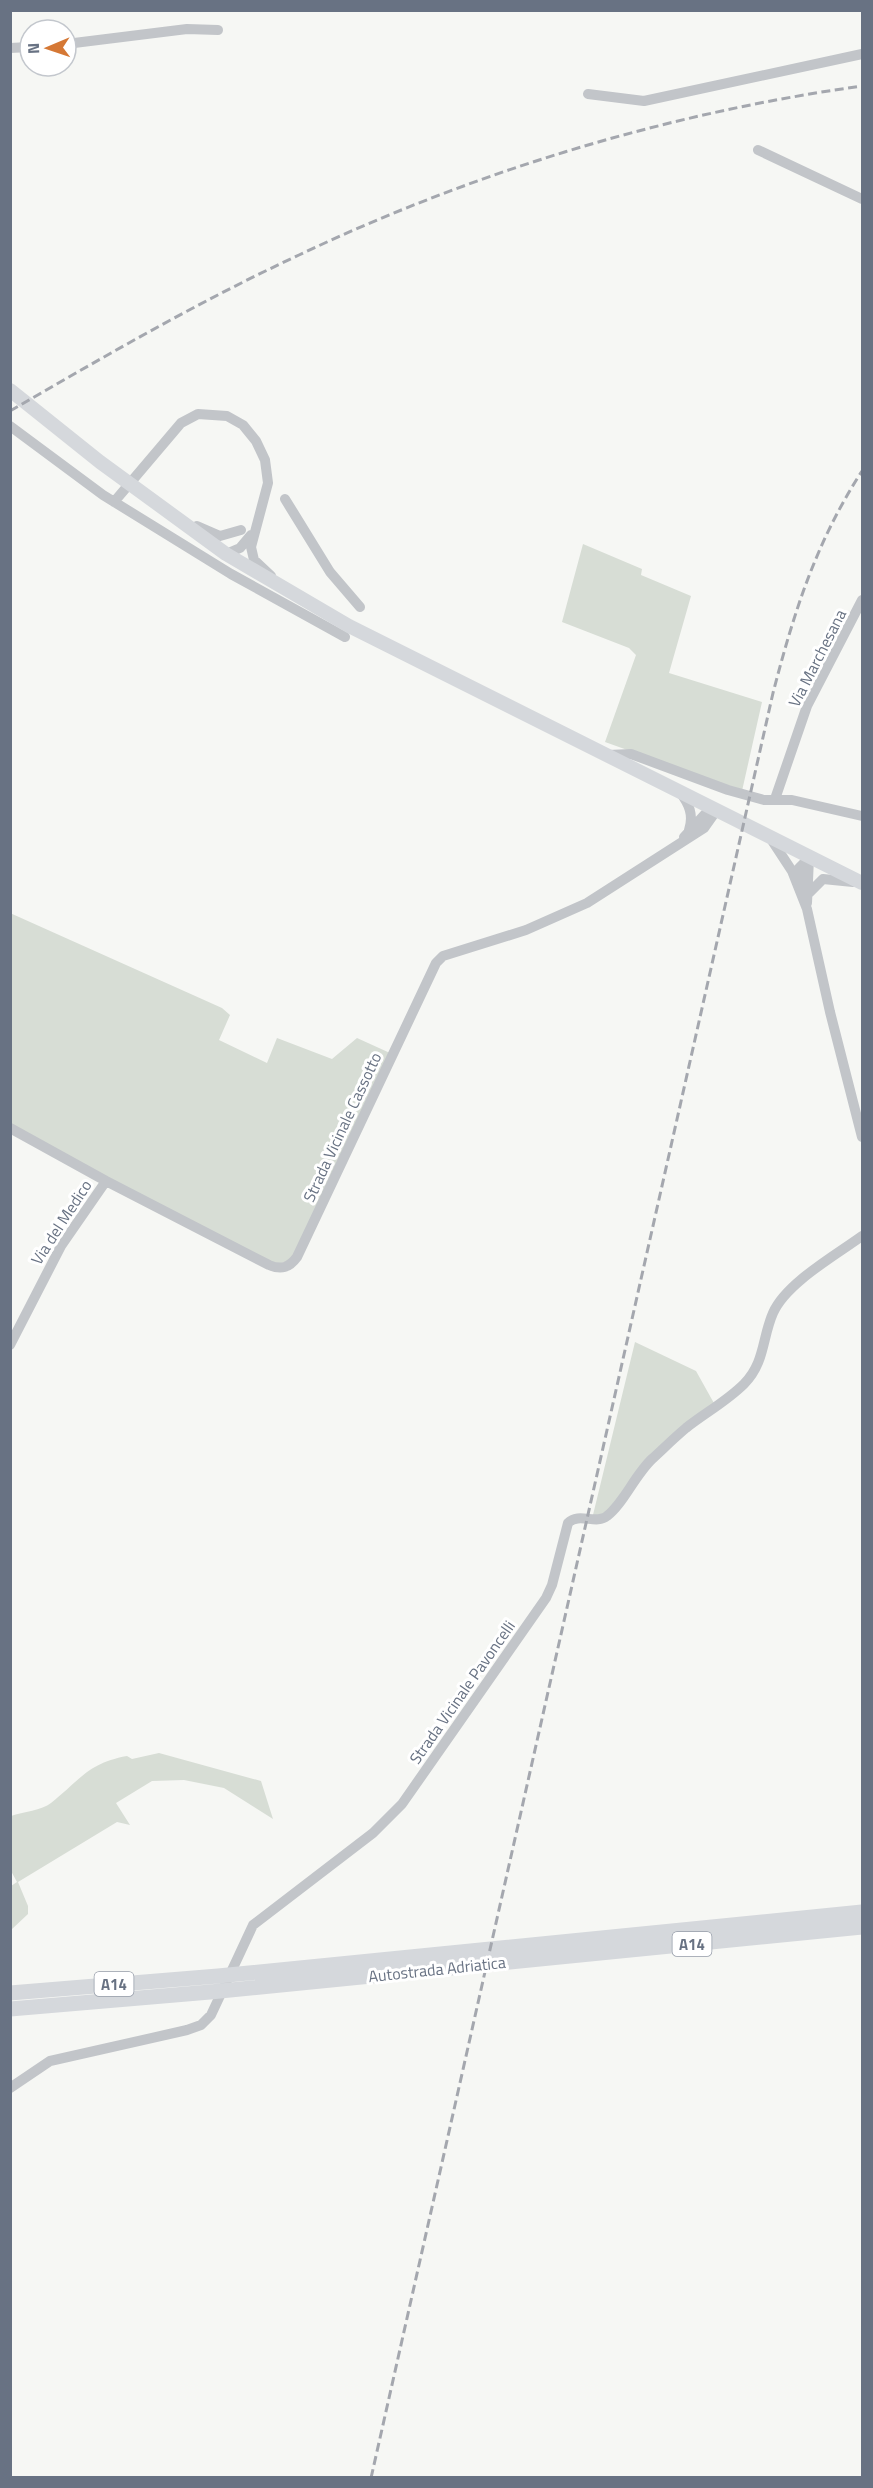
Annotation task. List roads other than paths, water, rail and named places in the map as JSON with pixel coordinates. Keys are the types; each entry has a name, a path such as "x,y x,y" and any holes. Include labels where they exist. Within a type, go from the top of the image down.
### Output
{"highway":[{"name":"Autostrada Adriatica","path":"10,1993 313,1967 524,1944 862,1912"},
{"name":"Autostrada Adriatica","path":"10,2009 210,1992 862,1927"}],"main road":[{"path":"12,391 41,417 158,505 226,554 290,593 349,626 862,883"}],"street":[{"path":"78,43 187,29 218,30"},
{"path":"588,94 644,101 862,54"},
{"path":"758,150 862,200"},
{"path":"114,502 172,430 190,417 208,414 234,419 243,425 256,441 267,468 268,483 264,504 251,547 254,560 290,593"},
{"path":"10,426 75,477 114,502 231,574 345,637"},
{"path":"285,498 330,572 360,607"},
{"path":"226,554 231,541 264,504"},
{"path":"158,505 174,510 213,535 226,536 241,530"},
{"path":"226,554 240,548 255,528"},
{"name":"Via Marchesana","path":"770,800 807,706 862,600"},
{"path":"608,754 631,754 740,794 862,816"},
{"path":"680,792 690,807 691,821 683,837"},
{"path":"683,837 708,825 722,814"},
{"path":"765,835 804,890"},
{"name":"Strada Vicinale Cassotto","path":"10,1128 106,1181 269,1264 282,1268 289,1266 297,1257 436,963 443,957 526,930 587,903 683,837"},
{"path":"809,858 804,890 807,909 862,1137"},
{"path":"804,890 823,879 862,883"},
{"name":"Via del Medico","path":"10,1345 61,1246 106,1181"},
{"name":"Strada Vicinale Pavoncelli","path":"10,2088 50,2061 187,2030 207,2020 253,1925 374,1833 402,1804 546,1598 552,1585 568,1523 574,1518 602,1519 609,1515 631,1482 651,1460 686,1429 743,1385 759,1363 770,1320 781,1300 800,1281 862,1236"}],"railway":[{"path":"10,411 225,291 299,255 434,197 574,149 645,129 717,112 862,86"},
{"path":"371,2478 773,693 789,634 808,578 832,524 862,471"}]}
